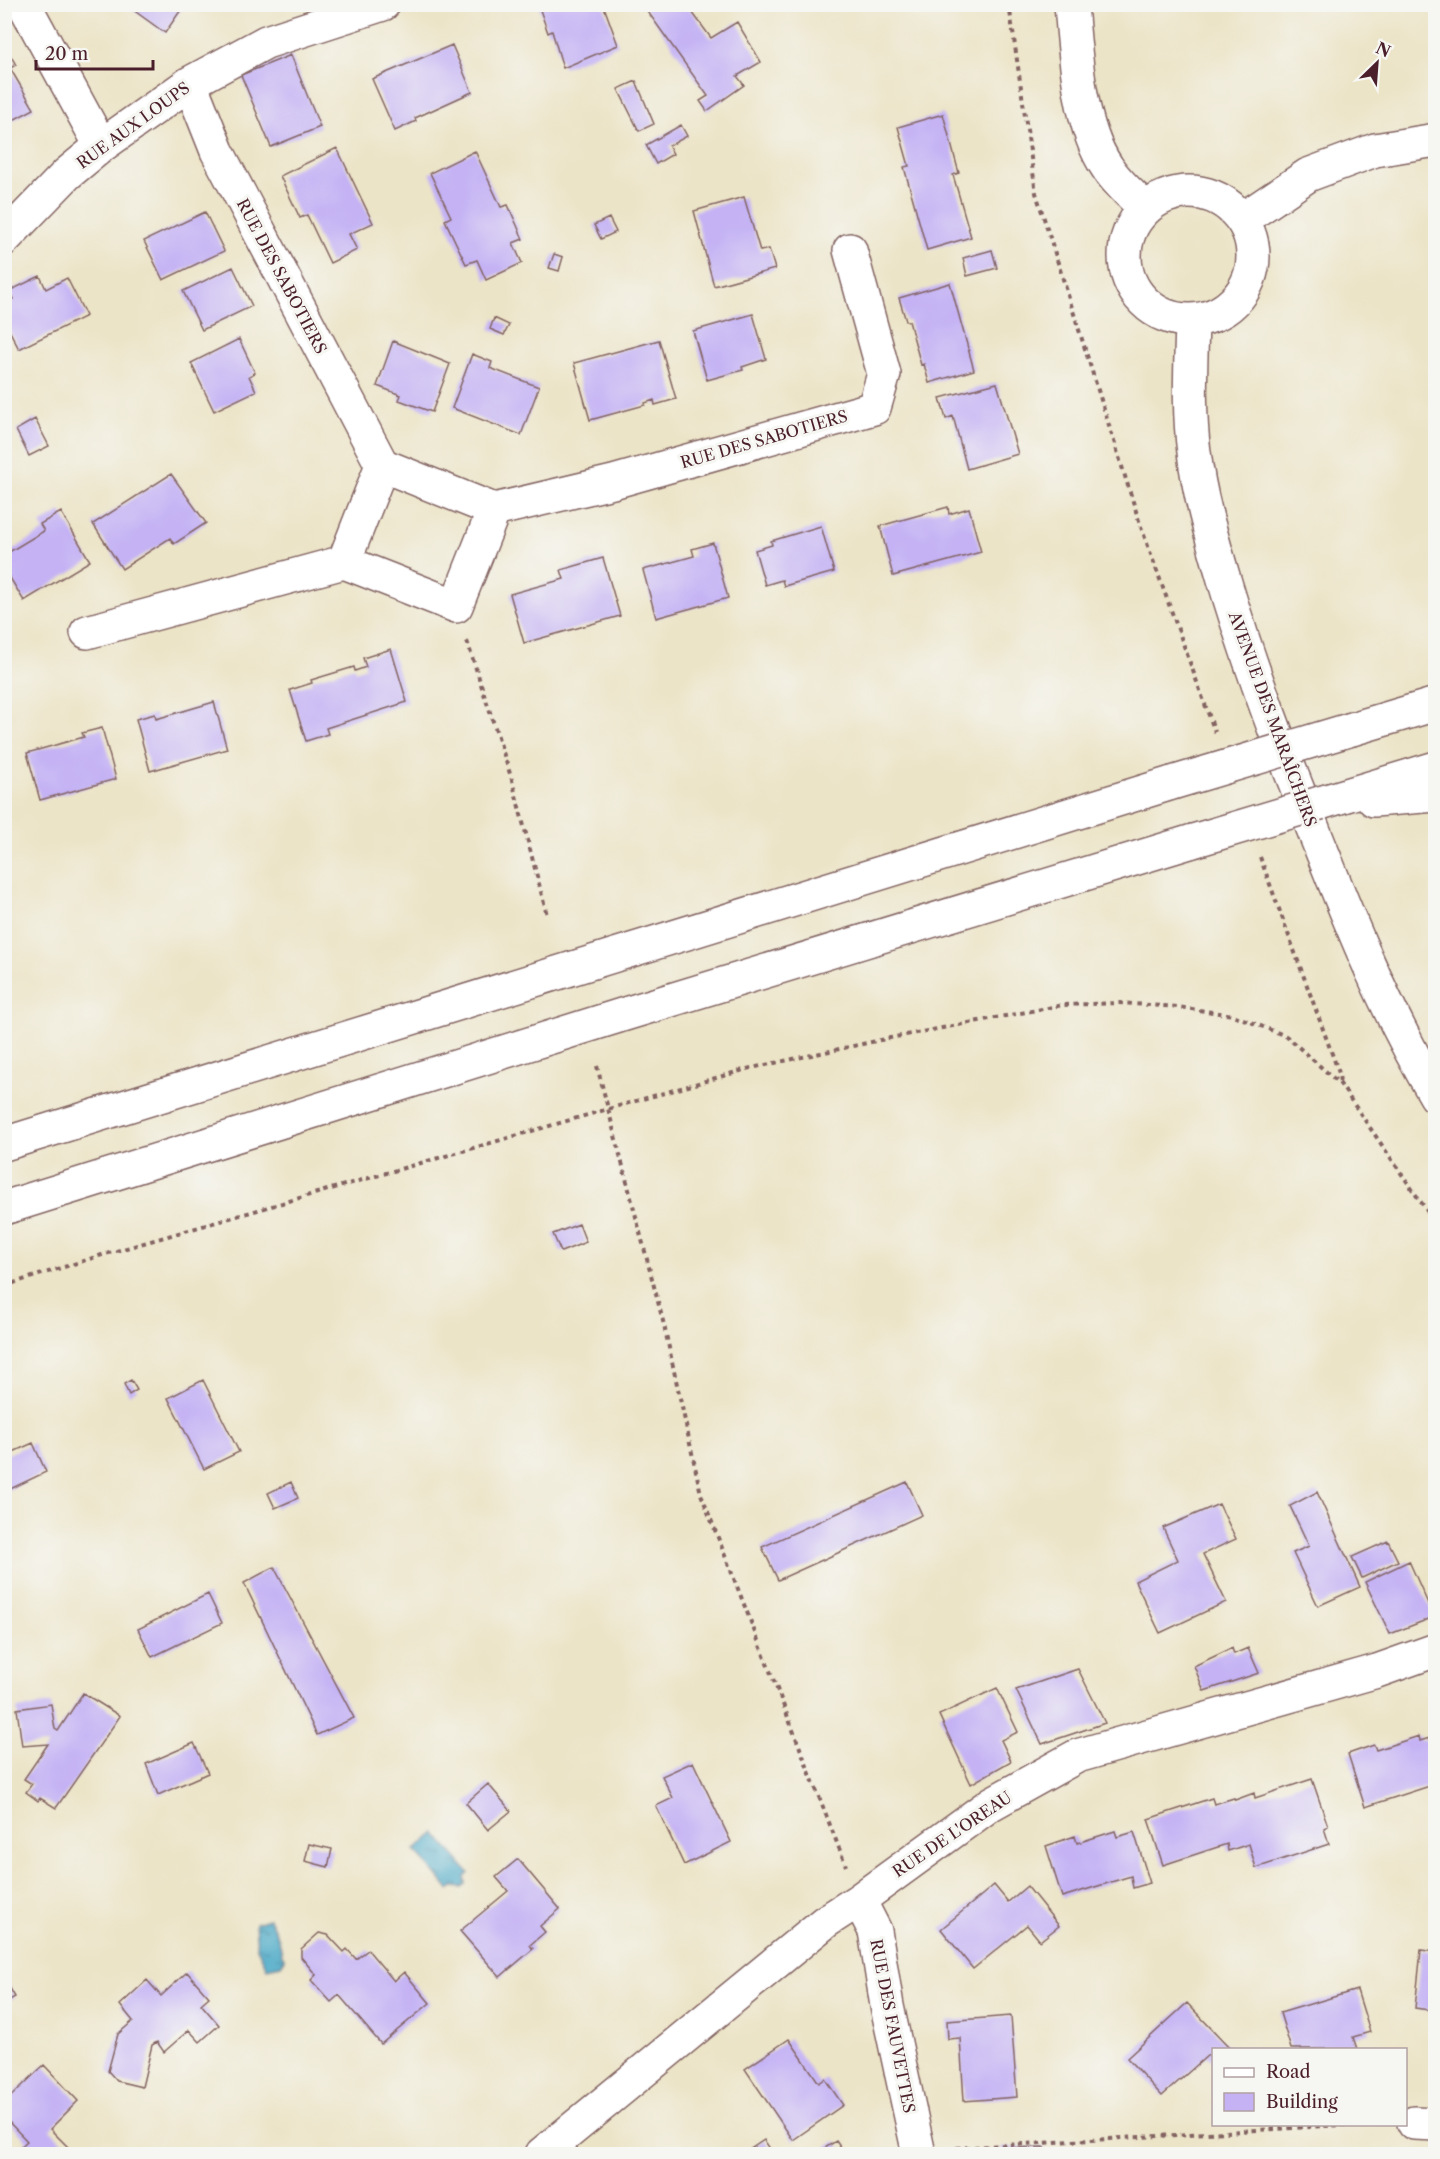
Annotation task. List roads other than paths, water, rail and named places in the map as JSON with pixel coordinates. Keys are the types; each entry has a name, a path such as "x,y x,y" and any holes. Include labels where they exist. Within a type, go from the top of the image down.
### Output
{"main road":[{"path":"24,4 101,146"},
{"name":"RUE AUX LOUPS","path":"4,239 67,174 101,146 190,83 266,42 383,4"},
{"path":"1071,4 1074,45 1083,103 1091,133 1106,166 1145,208"},
{"name":"RUE DES SABOTIERS","path":"190,83 217,151 382,465"},
{"path":"1243,219 1308,175 1375,150 1436,140"},
{"path":"1185,191 1208,194 1227,204 1243,219 1253,247 1251,276 1242,293 1229,307 1212,317 1192,321 1170,317 1150,307 1135,291 1126,270 1125,247 1131,226 1145,208 1164,196 1185,191"},
{"name":"RUE DES SABOTIERS","path":"494,510 613,482 874,408 884,374 850,250"},
{"name":"AVENUE DES MARAÎCHERS","path":"1192,321 1193,450 1203,504 1236,620 1277,736 1355,936 1418,1065 1436,1096"},
{"path":"87,632 344,562 456,606 494,510 382,465 344,562"},
{"path":"4,1144 1172,783 1436,704"},
{"path":"4,1208 1193,841 1320,803 1375,793 1436,768"},
{"path":"1375,793 1436,795"},
{"name":"RUE DE L'OREAU","path":"542,2154 825,1922 991,1804 1077,1756 1377,1671 1436,1650"},
{"name":"RUE DES FAUVETTES","path":"859,1900 875,1931 887,2006 919,2152"}],"water":[{"path":"435,1833 469,1873 465,1877 466,1884 462,1888 453,1887 449,1890 415,1850"},
{"path":"269,1919 279,1939 285,1959 281,1965 267,1968 257,1948 255,1923"}]}
